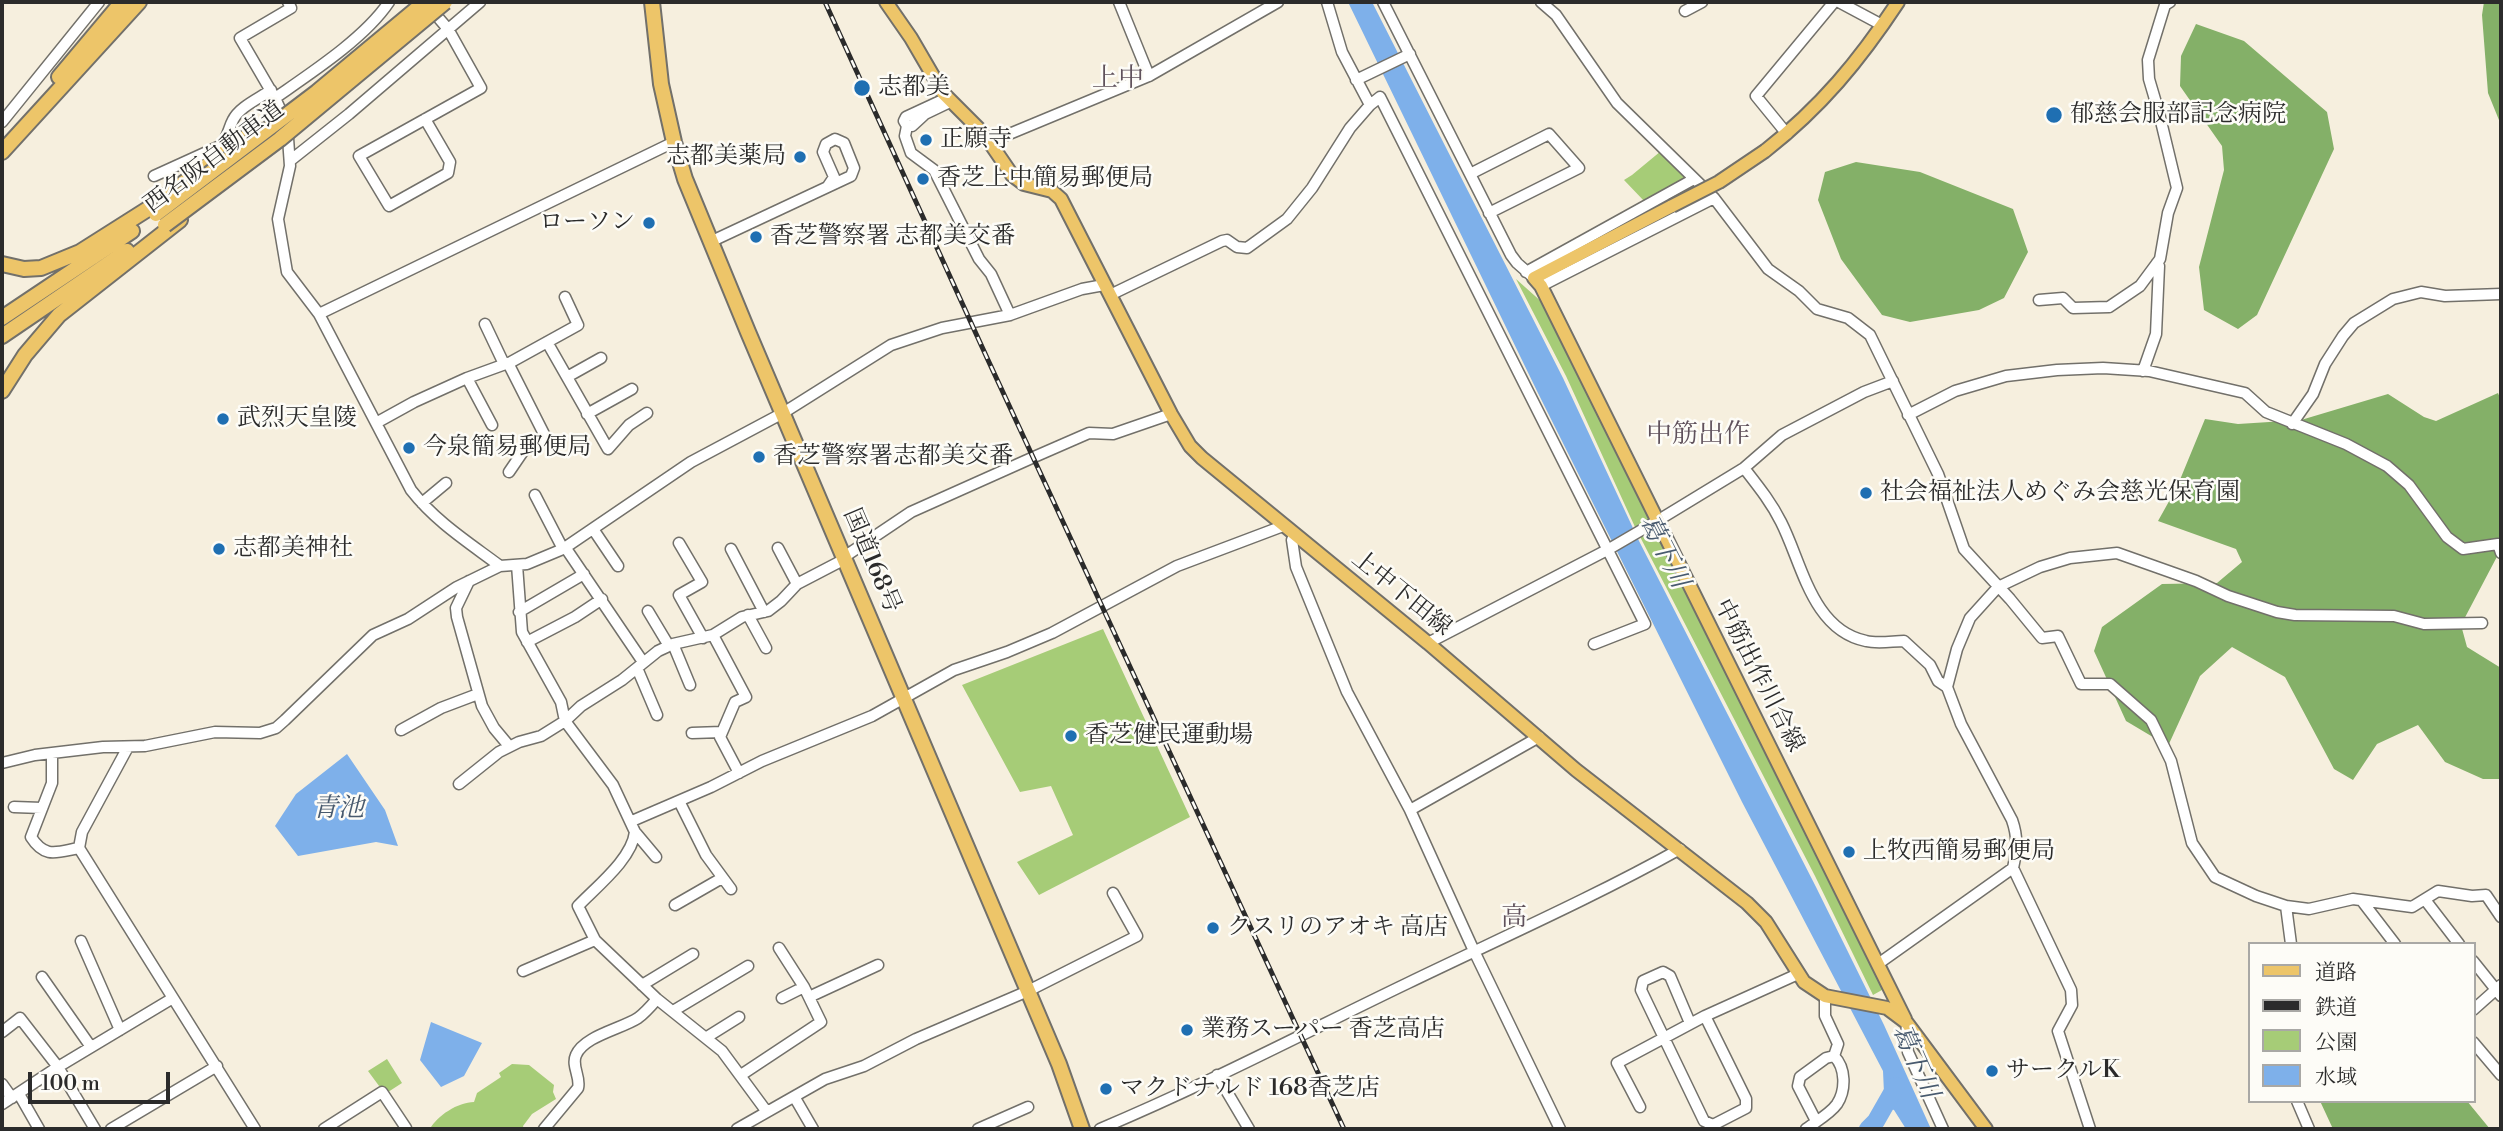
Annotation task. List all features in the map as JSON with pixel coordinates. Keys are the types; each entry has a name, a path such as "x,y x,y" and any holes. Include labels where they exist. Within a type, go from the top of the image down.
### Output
{"highway":[{"path":"2,141 122,2"},
{"path":"2,152 139,2"},
{"name":"西名阪自動車道","path":"2,336 160,219 425,2"},
{"name":"西名阪自動車道","path":"2,318 160,219 188,208 280,139 445,2"},
{"name":"国道168号","path":"652,2 662,83 674,142 710,242 1059,1064 1082,1129"},
{"path":"2,264 24,269 54,264 104,238 160,219"},
{"path":"2,391 25,355 59,315 160,219"}],"main road":[{"name":"上中下田線","path":"886,2 949,100 990,142 1017,180 1057,194 1190,446 1283,526 1428,643 1576,770 1680,849 1758,913 1804,982 1825,996 1882,1006 1895,1012 1907,1023 1986,1129"},
{"path":"1534,279 1719,182 1765,151 1833,90 1898,2"},
{"name":"中筋出作川合線","path":"1534,279 1907,1023"}],"street":[{"path":"2,122 99,2"},
{"path":"288,2 291,8 240,38 273,94 287,124 289,180 278,219 284,259 295,285 319,314 405,479 422,503 443,525 500,566"},
{"path":"154,176 220,146 226,139 236,115 314,70 370,25 389,2"},
{"path":"425,2 448,29 481,88 425,119 359,156 389,206 447,173 450,162 425,119"},
{"path":"290,160 349,114 480,2"},
{"path":"1119,2 1149,76"},
{"path":"990,142 1149,76 1278,2"},
{"path":"1327,2 1342,52 1370,105"},
{"path":"1383,2 1407,55 1511,255 1534,279"},
{"path":"1541,2 1556,15 1617,103 1714,198 1768,269 1799,291 1817,309 1848,318 1870,335 1938,474 1964,549 2042,638 2057,636 2081,684 2110,684 2151,720 2171,761 2192,843 2215,877 2256,896 2286,906 2309,909 2353,899 2413,907 2438,891 2472,896 2486,895 2501,917"},
{"path":"1685,11 1702,2"},
{"path":"1787,134 1756,96 1837,2 1882,25"},
{"path":"2039,300 2063,298 2073,308 2109,307 2140,286 2161,259 2168,213 2177,188 2160,113 2149,79 2148,60 2165,5 2170,2"},
{"path":"1356,80 1407,55"},
{"path":"2,764 52,753 103,747 145,746 215,732 260,733 276,728 373,635 408,619 469,580 500,566 536,561 564,548 691,462 783,413 891,345 942,328 1010,315 1082,289 1107,290 1222,241 1227,240 1237,247 1247,248 1276,228 1304,200 1338,144 1370,105 1380,97 1610,549 1645,624 1594,644"},
{"path":"949,100 906,117 905,136 911,153 933,170 979,259 991,274 1010,315"},
{"path":"1470,174 1549,134 1578,168 1489,213"},
{"path":"710,242 851,176 854,168 844,143 835,139 826,144 823,152 834,177 828,186"},
{"path":"319,314 674,142"},
{"path":"1534,279 1694,179"},
{"path":"1534,279 1714,198"},
{"path":"2143,371 2156,334 2157,263"},
{"path":"2292,424 2313,394 2325,365 2354,323 2393,299 2421,292 2445,296 2501,294"},
{"path":"376,423 414,402 506,364 579,325 565,297"},
{"path":"485,324 547,440 524,450 509,472"},
{"path":"547,342 608,449 629,425 647,413"},
{"path":"567,377 601,358"},
{"path":"1908,415 1955,391 2006,376 2103,368 2143,371 2245,393 2266,412 2346,444 2387,466 2409,485 2447,537 2463,549 2498,544 2501,553"},
{"path":"467,378 492,425"},
{"path":"1428,643 1610,549 1744,468 1782,435 1864,392 1893,381"},
{"path":"587,414 632,388"},
{"path":"459,784 509,746 532,740 565,721 581,706 658,651 671,645 708,637 748,615 764,612 781,601 797,584 845,558 911,512 1089,433 1113,434 1171,414"},
{"path":"1744,468 1771,503 1811,593 1823,613 1844,631 1866,641 1905,641 1930,665 1938,681 1947,687"},
{"path":"422,503 446,483"},
{"path":"535,495 564,548 602,599 640,665 657,715"},
{"path":"633,827 678,801 782,752 854,724 905,699 954,670 1052,633 1177,566 1283,526"},
{"path":"593,529 618,565"},
{"path":"1294,535 1292,540 1296,567 1347,692 1410,810 1560,1129"},
{"path":"679,543 702,582 679,595 746,697 735,702 720,737 739,773"},
{"path":"778,548 797,584"},
{"path":"731,549 764,612"},
{"path":"1878,964 2012,868 2017,849 2017,834 2012,820 1961,724 1947,687 1957,649 1970,618 1998,587 2040,567 2070,558 2117,553 2277,612 2295,615 2394,616 2424,624 2482,623"},
{"path":"517,565 522,632 561,702 565,721 606,774 633,827 656,857"},
{"path":"519,612 584,574"},
{"path":"469,580 456,608 478,694 488,718 509,746"},
{"path":"527,642 575,617 602,599"},
{"path":"648,611 671,645 690,685"},
{"path":"748,615 766,648"},
{"path":"401,730 441,708 478,694"},
{"path":"692,733 722,732"},
{"path":"1410,810 1539,737"},
{"path":"128,747 82,832 79,848 256,1129"},
{"path":"52,753 52,783 31,837 38,849 51,853 79,848"},
{"path":"678,801 703,848 731,889"},
{"path":"14,807 42,808"},
{"path":"633,827 634,838 615,869 578,906 595,940 657,999 722,1051 767,1112"},
{"path":"1100,1129 1596,894 1680,849"},
{"path":"2012,868 2071,989 2072,1005 2058,1031 2090,1129"},
{"path":"675,905 722,878"},
{"path":"737,1129 825,1079 864,1066 916,1039 1028,991 1137,936 1113,893"},
{"path":"2362,901 2393,942"},
{"path":"2426,901 2457,942"},
{"path":"2286,906 2291,942"},
{"path":"523,971 595,940"},
{"path":"81,941 120,1030"},
{"path":"741,1076 821,1021 804,987 779,948"},
{"path":"642,985 693,954"},
{"path":"2475,963 2500,990 2475,1009"},
{"path":"809,997 878,965"},
{"path":"673,1011 748,966"},
{"path":"1690,1023 1670,976 1663,972 1643,981 1641,990 1704,1121 1713,1125 1746,1108 1746,1099 1705,1016"},
{"path":"1640,1107 1616,1063 1690,1023 1798,974"},
{"path":"42,977 91,1047"},
{"path":"782,998 804,987"},
{"path":"1825,996 1825,1016 1838,1044 1834,1056"},
{"path":"2,1104 173,998"},
{"path":"544,1129 578,1088 580,1083 575,1056 579,1050 599,1036 636,1020 657,999"},
{"path":"707,1038 739,1017"},
{"path":"2,1032 20,1018 58,1067 95,1129"},
{"path":"1907,1023 1908,1052 1943,1129"},
{"path":"2475,1044 2501,1075"},
{"path":"1806,1129 1837,1104 1845,1077 1839,1061 1834,1056"},
{"path":"1816,1121 1798,1086 1800,1077 1826,1058 1834,1056"},
{"path":"111,1129 217,1066"},
{"path":"1217,1075 1249,1129"},
{"path":"2,1084 15,1096 39,1129"},
{"path":"324,1129 382,1093 406,1128 404,1129"},
{"path":"795,1098 813,1129"},
{"path":"2298,1103 2309,1129"},
{"path":"978,1129 993,1126 1028,1107"}],"green space":[{"path":"2484,2 2501,2 2501,125 2488,93 2482,15"},
{"path":"2196,24 2244,41 2327,112 2334,149 2257,315 2238,329 2204,310 2199,267 2224,170 2222,146 2180,86 2181,56"},
{"path":"1661,151 1688,179 1645,202 1624,180"},
{"path":"1856,162 1920,172 2013,209 2028,252 2004,298 1979,310 1910,322 1882,315 1841,259 1818,200 1825,172"},
{"path":"1516,279 1544,304 1882,979 1882,990 1873,995 1815,876 1635,527 1566,376"},
{"path":"2498,393 2502,410 2499,427 2501,549 2461,625 2467,647 2501,668 2501,779 2483,779 2445,762 2418,725 2377,744 2353,780 2334,769 2285,677 2232,647 2200,676 2168,746 2126,721 2094,651 2102,627 2162,584 2217,583 2242,562 2236,549 2158,521 2177,487 2205,419 2238,424 2301,420 2388,394 2424,417 2436,421"},
{"name":"香芝健民運動場","path":"1103,629 1190,817 1039,895 1017,862 1073,835 1051,786 1020,792 962,685"},
{"path":"387,1059 402,1083 385,1094 368,1071"},
{"path":"512,1064 529,1065 554,1085 556,1099 532,1114 523,1126 524,1129 430,1129 449,1111 461,1104 474,1102 477,1093 501,1077 499,1073"},
{"path":"2321,1103 2469,1103 2490,1129 2333,1129"}],"water":[{"path":"1348,2 1372,2 1563,378 1639,541 1816,887 1884,1025 1931,1129 1906,1129 1894,1110 1880,1105 1884,1093 1883,1071 1742,802 1537,391"},
{"name":"青池","path":"347,754 385,810 398,846 376,842 298,856 275,826 296,794"},
{"path":"431,1022 482,1043 464,1076 441,1087 420,1060"}],"waterway":[{"name":"葛下川","path":"1868,1129 1876,1121 1896,1086"}],"railway":[{"path":"825,2 1344,1129"}],"place":[{"name":"志都美","path":"862,88"},
{"name":"郁慈会服部記念病院","path":"2054,115"},
{"name":"正願寺","path":"926,140"},
{"name":"志都美薬局","path":"800,157"},
{"name":"香芝上中簡易郵便局","path":"923,179"},
{"name":"ローソン","path":"649,223"},
{"name":"香芝警察署 志都美交番","path":"756,237"},
{"name":"武烈天皇陵","path":"223,419"},
{"name":"今泉簡易郵便局","path":"409,448"},
{"name":"香芝警察署志都美交番","path":"759,457"},
{"name":"社会福祉法人めぐみ会慈光保育園","path":"1866,493"},
{"name":"志都美神社","path":"219,549"},
{"name":"香芝健民運動場","path":"1071,736"},
{"name":"上牧西簡易郵便局","path":"1849,852"},
{"name":"クスリのアオキ 高店","path":"1213,928"},
{"name":"業務スーパー 香芝高店","path":"1187,1030"},
{"name":"サークルK","path":"1992,1071"},
{"name":"マクドナルド 168香芝店","path":"1106,1089"}],"district":[{"name":"上中","path":"1118,80"},
{"name":"中筋出作","path":"1698,436"},
{"name":"高","path":"1514,919"}]}
